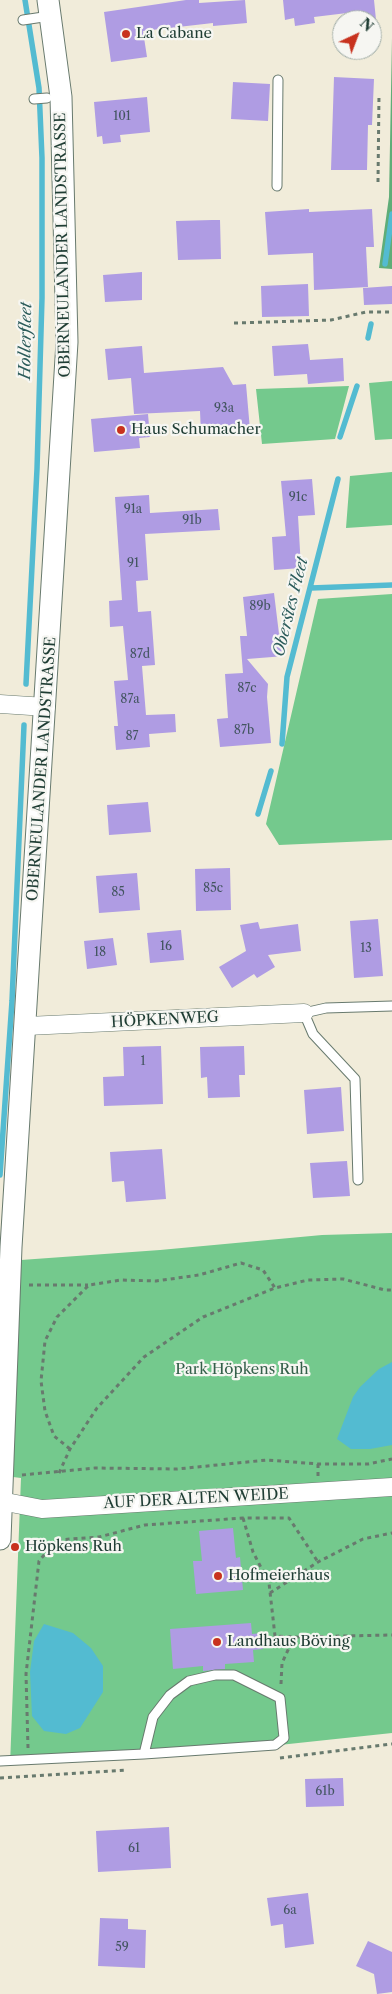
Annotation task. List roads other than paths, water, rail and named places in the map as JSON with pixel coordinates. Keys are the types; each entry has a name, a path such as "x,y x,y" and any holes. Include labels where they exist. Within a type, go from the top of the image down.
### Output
{"street":[{"name":"OBERNEULANDER LANDSTRASSE","path":"0,1539 10,1284 6,1245 26,1026 67,342 61,97 44,11"},
{"path":"0,704 46,707"},
{"name":"HÖPKENWEG","path":"26,1026 304,1013"},
{"name":"AUF DER ALTEN WEIDE","path":"1,1501 42,1509 392,1487"}],"lane":[{"path":"23,20 44,11"},
{"path":"276,186 278,80"},
{"path":"34,99 47,98"},
{"path":"358,1180 355,1079 312,1034 304,1013 326,1008 392,1006"},
{"path":"0,1761 144,1754 275,1745 284,1738 280,1698 234,1675 215,1675 189,1681 170,1695 153,1717 144,1754"}],"water":[{"path":"392,1362 392,1445 370,1449 351,1449 337,1439 353,1397 360,1387 379,1369"},
{"path":"44,1624 73,1633 91,1648 103,1666 103,1692 80,1728 66,1734 44,1731 32,1716 30,1672 34,1641"}],"waterway":[{"name":"Hollerfleet","path":"25,0 39,88 42,158 42,298 37,469 26,684"},
{"name":"Oberstes Fleet","path":"385,264 392,214"},
{"name":"Oberstes Fleet","path":"368,338 371,324"},
{"name":"Oberstes Fleet","path":"340,437 357,386"},
{"name":"Oberstes Fleet","path":"282,744 287,677 338,479"},
{"path":"311,588 392,585"},
{"name":"Hollerfleet","path":"0,1175 12,1001 24,725"},
{"name":"Oberstes Fleet","path":"258,814 271,771"}],"place":[{"name":"La Cabane","path":"126,34"},
{"name":"Haus Schumacher","path":"121,430"},
{"name":"Höpkens Ruh","path":"15,1547"},
{"name":"Hofmeierhaus","path":"218,1576"},
{"name":"Landhaus Böving","path":"217,1642"}],"park label":[{"name":"Park Höpkens Ruh","path":"242,1370"}]}
